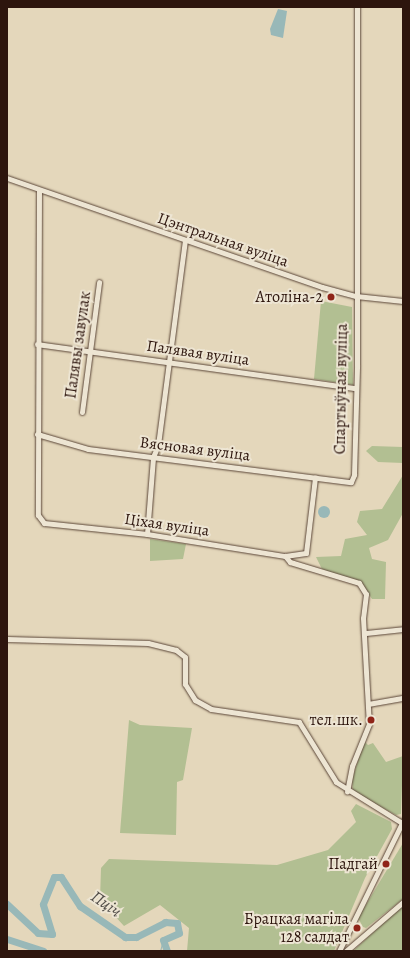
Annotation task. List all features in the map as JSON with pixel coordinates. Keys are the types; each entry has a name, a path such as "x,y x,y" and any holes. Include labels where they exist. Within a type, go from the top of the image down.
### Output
{"street":[{"name":"Спартыўная вуліца","path":"351,482 354,475 357,7"},
{"name":"Цэнтральная вуліца","path":"7,178 185,241 356,296 403,301"},
{"path":"37,434 38,190"},
{"path":"147,534 153,457 169,362 185,241"},
{"name":"Палявы завулак","path":"82,412 88,351 99,282"},
{"name":"Палявая вуліца","path":"37,344 355,388"},
{"name":"Вясновая вуліца","path":"37,434 88,448 351,482"},
{"name":"Ціхая вуліца","path":"37,434 38,515 44,523 147,534 285,556"},
{"path":"285,556 306,553 315,478"},
{"path":"285,556 290,562 364,588 369,724 352,766 345,790"},
{"path":"366,633 403,629"},
{"path":"7,639 148,643 176,650 185,657 185,684 195,700 211,709 299,722 326,768 345,790 402,821 339,951"},
{"path":"368,704 403,698"},
{"path":"346,951 403,902"}],"green space":[{"path":"321,301 352,307 353,385 314,379"},
{"path":"372,446 403,447 403,463 378,462 366,451"},
{"path":"403,475 403,513 388,540 369,548 372,559 386,562 385,599 372,599 362,584 322,569 316,557 341,556 345,539 367,535 357,522 360,511 382,509"},
{"path":"150,539 186,544 183,559 150,561"},
{"path":"129,720 140,725 192,728 183,780 177,782 176,835 120,833"},
{"path":"364,741 368,745 373,743 386,762 403,756 401,814 396,815 353,792 352,780"},
{"path":"356,804 391,822 392,829 365,878 334,951 187,951 189,928 160,905 124,926 100,900 101,868 109,859 277,865 328,850 356,822 351,811"},
{"path":"403,843 403,899 366,928 363,927 358,918"},
{"path":"403,905 403,951 353,951"}],"water":[{"path":"278,9 287,11 283,38 271,35 270,29"},
{"path":"322,506 326,506 330,512 326,518 322,518 318,514 318,510"}],"waterway":[{"name":"Пціч","path":"7,904 38,933 52,934 43,904 54,877 61,877 80,906 125,937 136,937 165,922 177,923 179,933 163,940 167,951"},
{"name":"Пціч","path":"7,939 43,951"},
{"name":"Пціч","path":"160,951 163,940"}],"place":[{"name":"Атоліна-2","path":"331,297"},
{"name":"тел.шк.","path":"371,720"},
{"name":"Падгай","path":"386,864"},
{"name":"Брацкая магіла 128 салдат","path":"357,928"}]}
